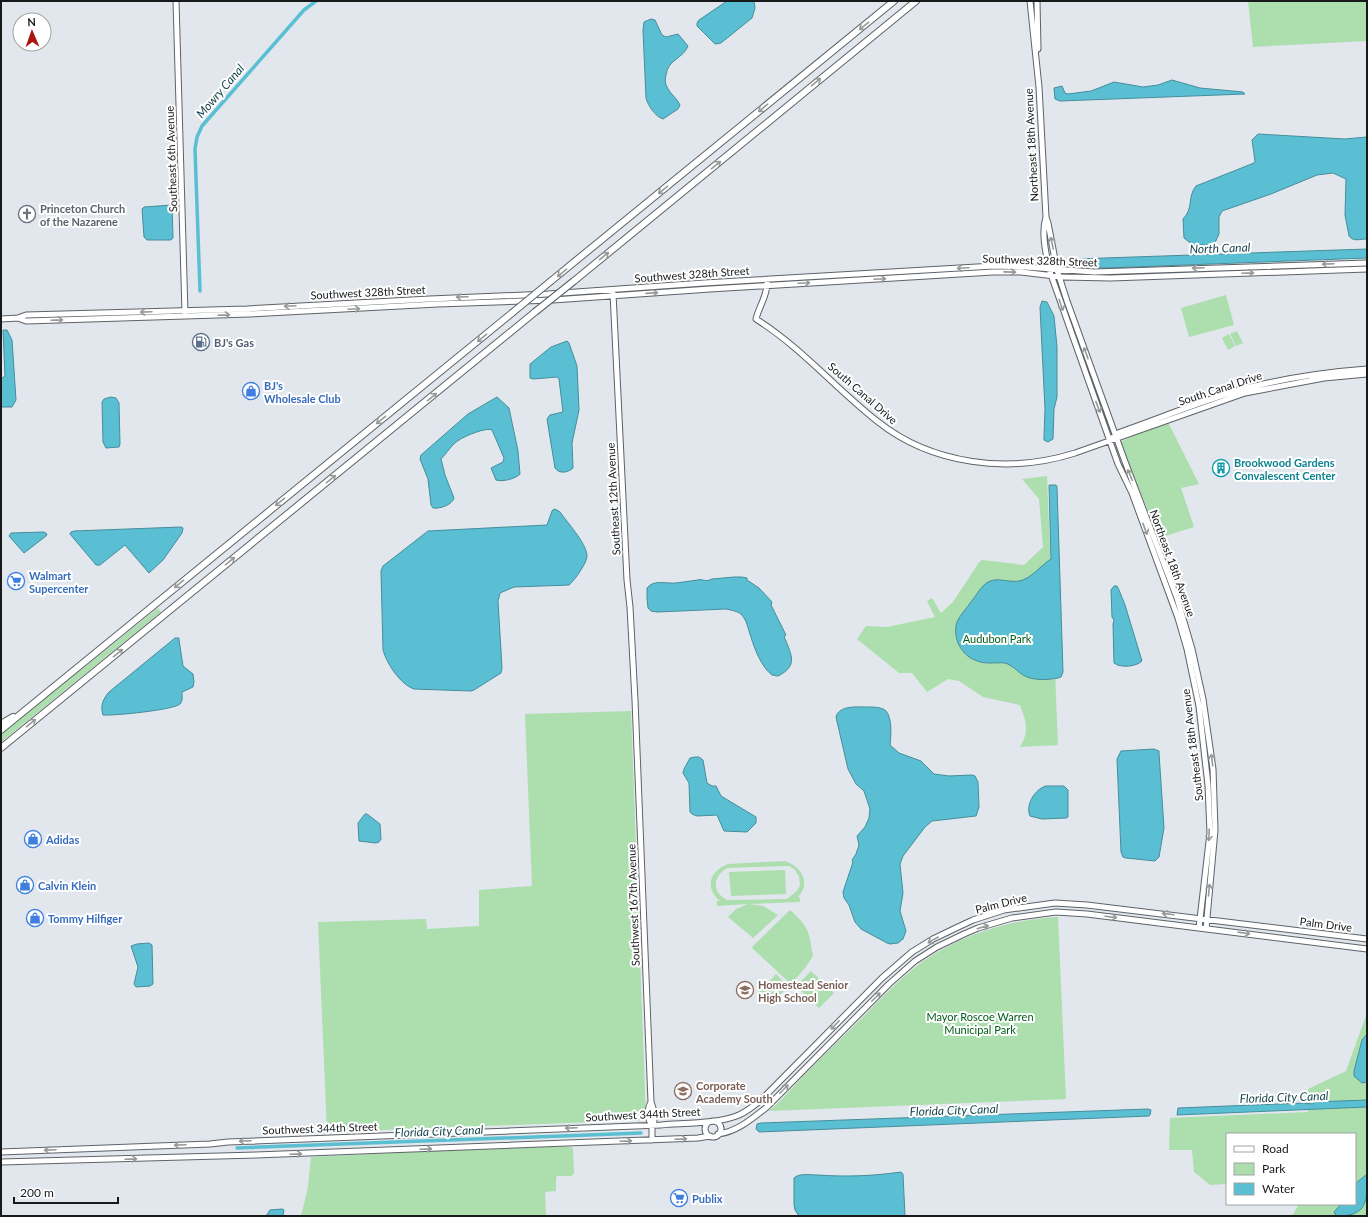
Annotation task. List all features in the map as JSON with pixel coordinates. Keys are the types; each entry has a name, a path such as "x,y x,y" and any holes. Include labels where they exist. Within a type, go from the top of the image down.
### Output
{"highway":[{"path":"1,730 894,1"},
{"path":"1,748 916,1"},
{"path":"1,724 21,714"}],"street":[{"name":"Southeast 6th Avenue","path":"176,1 185,313"},
{"name":"Northeast 18th Avenue","path":"1030,1 1037,72 1046,217 1057,270 1077,330 1177,598 1192,649 1203,699 1213,769 1215,830 1203,919 1206,928"},
{"name":"Northeast 18th Avenue","path":"1037,1 1037,72"},
{"name":"Northeast 18th Avenue","path":"1046,217 1044,223 1046,256 1049,269 1118,464 1132,493 1168,589 1187,649 1194,679"},
{"path":"1046,256 1054,256"},
{"name":"Southwest 328th Street","path":"1,319 18,318 26,315 185,313 249,314 457,303 539,301 614,293 989,267 1015,266 1094,272 1367,262"},
{"name":"Southwest 328th Street","path":"767,282 993,272 1020,272 1098,278 1367,269"},
{"path":"1160,276 1163,270"},
{"name":"South Canal Drive","path":"767,282 766,296 758,310 756,319 775,330 798,349 883,426 905,439 956,459 997,464 1023,464 1060,458 1110,441 1116,436 1220,397 1252,387 1271,382 1330,372 1367,369"},
{"name":"Southeast 12th Avenue","path":"614,293 627,580 630,607 635,707"},
{"path":"1073,340 1074,334 1077,330"},
{"path":"1085,373 1094,376"},
{"name":"South Canal Drive","path":"1116,436 1217,402 1253,392 1324,378 1367,374"},
{"name":"Southeast 18th Avenue","path":"1194,679 1200,713 1209,792 1210,833 1203,919 1200,928"},
{"name":"Southwest 167th Avenue","path":"635,707 651,1102 654,1121 652,1125 652,1140"},
{"name":"Palm Drive","path":"712,1121 731,1117 746,1111 762,1099 882,978 912,952 933,939 968,922 1004,910 1055,904 1112,907 1367,939"},
{"name":"Palm Drive","path":"718,1134 726,1133 752,1119 767,1107 889,984 915,961 937,947 964,934 978,928 1012,918 1056,912 1103,916 1367,949"},
{"path":"746,1111 752,1119"},
{"path":"1,1162 256,1155 703,1138 710,1136 714,1137 721,1129 720,1126 712,1121 708,1123 705,1128 706,1133 710,1136"},
{"name":"Southwest 344th Street","path":"1,1152 652,1125 712,1121"},
{"path":"30,1151 30,1161"}],"green space":[{"path":"1248,1 1367,1 1367,41 1253,47"},
{"path":"751,282 757,284 674,289 677,287"},
{"path":"1226,295 1234,325 1189,337 1181,308"},
{"path":"1237,331 1243,343 1236,346 1230,334"},
{"path":"1229,334 1235,346 1228,350 1222,338"},
{"path":"1089,375 1093,379 1112,432 1109,433"},
{"path":"1167,420 1199,484 1181,488 1194,527 1159,538 1120,442"},
{"name":"Audubon Park","path":"1047,476 1058,745 1020,747 1025,736 1026,726 1020,705 983,697 959,681 948,679 927,692 912,673 899,673 857,639 866,626 887,627 935,617 927,601 932,598 941,613 953,602 980,561 983,560 1024,565 1043,547 1039,499 1022,479"},
{"path":"158,608 161,612 1,742 1,734"},
{"path":"631,711 646,1120 327,1132 318,922 426,919 427,929 479,926 479,890 532,886 525,714"},
{"path":"785,861 791,864 800,871 803,876 804,886 798,897 800,898 800,902 750,904 763,906 778,915 753,938 728,917 736,909 748,904 717,906 717,901 720,901 712,890 711,880 717,871 728,864","holes":["789,866 795,870 799,876 800,885 797,891 787,899 727,900 718,893 716,888 719,875 727,868"]},
{"path":"785,870 786,894 731,896 729,872"},
{"path":"790,910 805,925 809,935 813,956 791,984 752,948"},
{"name":"Mayor Roscoe Warren Municipal Park","path":"1058,917 1066,1099 769,1111 887,993 923,961 941,950 978,933 1018,922"},
{"path":"811,971 834,993 819,1008 796,986"},
{"path":"776,974 782,980 773,989 767,984"},
{"path":"782,981 788,986 779,996 773,990"},
{"path":"766,985 772,990 763,1000 757,995"},
{"path":"773,991 778,996 769,1006 764,1000"},
{"path":"1367,1013 1367,1216 1292,1216 1298,1205 1356,1205 1356,1133 1226,1133 1226,1184 1210,1185 1194,1172 1192,1150 1169,1150 1170,1118 1308,1112 1308,1089 1346,1071"},
{"path":"543,1146 571,1147 573,1149 574,1173 571,1176 557,1176 556,1191 545,1192 546,1216 301,1216 308,1187 311,1157"}],"water":[{"path":"727,1 754,1 755,8 752,18 721,43 715,44 697,26 697,23 699,20"},
{"path":"651,19 655,20 662,35 666,37 678,34 688,46 683,54 673,62 667,70 665,80 666,86 680,105 678,109 663,119 653,111 646,98 643,30 644,22"},
{"path":"1172,80 1200,88 1243,92 1245,94 1060,101 1055,99 1054,88 1062,86 1065,93 1068,94 1091,91 1114,82 1143,87 1158,85"},
{"path":"1258,134 1345,139 1367,137 1367,239 1355,240 1349,236 1345,215 1346,179 1333,173 1317,175 1271,194 1222,211 1219,217 1219,234 1214,245 1193,245 1184,238 1183,219 1190,207 1193,190 1196,186 1254,163 1252,140"},
{"path":"172,205 173,238 171,240 147,240 144,237 142,209 144,207"},
{"name":"North Canal","path":"1367,249 1367,258 1107,268 1073,266 1075,259"},
{"path":"1042,301 1047,302 1054,316 1057,347 1057,397 1054,409 1053,439 1048,442 1044,440 1045,409 1040,307"},
{"path":"3,330 7,330 12,340 16,400 12,407 1,407 1,379 5,376"},
{"path":"567,341 577,366 579,410 572,443 573,468 564,472 555,468 547,419 550,415 563,412 559,379 557,377 530,378 530,364 551,347"},
{"path":"111,397 116,398 119,403 120,444 119,447 106,448 103,442 102,402 104,399"},
{"path":"497,397 509,408 518,451 520,474 509,480 496,480 491,468 503,462 504,458 492,430 489,429 470,434 456,442 441,459 445,475 454,498 451,503 445,506 433,508 431,505 428,479 420,459 421,455 468,414"},
{"path":"1049,485 1056,485 1057,487 1063,672 1061,677 1040,680 1027,677 1005,663 979,662 970,658 959,645 956,628 960,617 979,591 988,582 992,580 1023,580 1032,575 1051,559"},
{"path":"554,509 560,512 580,539 586,550 587,558 574,580 569,585 514,587 500,593 498,601 502,668 501,673 471,691 414,689 404,683 391,667 383,650 381,571 383,566 428,531 547,525"},
{"path":"183,528 182,533 163,560 149,573 125,545 100,565 96,565 70,534 74,531"},
{"path":"44,532 47,534 46,536 24,553 9,536 11,533"},
{"path":"734,577 747,578 747,580 759,588 772,602 771,605 786,635 784,636 792,658 789,668 778,676 772,675 768,672 759,658 746,622 741,614 726,609 657,612 651,611 648,608 647,588 650,585 660,582 676,583 700,580 707,581 712,579"},
{"path":"1114,586 1117,586 1125,605 1142,661 1136,665 1120,666 1114,663 1114,620 1112,617 1111,590"},
{"path":"175,638 179,638 183,666 193,674 194,682 193,687 182,692 181,703 167,708 130,714 103,715 103,703 109,692"},
{"path":"854,707 875,707 886,711 891,725 890,745 899,753 921,761 934,774 949,776 972,775 975,776 978,782 979,807 976,816 932,821 925,827 903,856 900,864 903,893 900,911 906,931 903,939 898,943 890,944 861,929 855,922 849,905 844,898 843,892 853,862 852,860 859,845 857,836 865,827 869,818 870,809 864,791 856,784 848,769 836,717 841,710 844,709"},
{"path":"1154,749 1159,751 1164,828 1159,857 1155,861 1126,858 1123,857 1121,852 1117,759 1121,751"},
{"path":"699,757 703,760 707,783 712,786 716,786 721,796 756,817 756,823 747,832 724,831 717,815 697,816 690,812 689,783 683,773 690,758"},
{"path":"1046,786 1064,786 1068,790 1068,817 1042,819 1030,816 1029,807 1032,798 1038,790"},
{"path":"365,814 380,824 381,839 379,842 359,841 358,823"},
{"path":"149,943 152,945 153,984 150,986 136,987 134,984 138,967 131,946"},
{"path":"1367,1034 1367,1082 1362,1083 1354,1076 1354,1071 1362,1040"},
{"name":"Florida City Canal","path":"1367,1100 1367,1107 1177,1115 1178,1108 1305,1103 1313,1104 1314,1102"},
{"name":"Florida City Canal","path":"1151,1110 1149,1116 759,1132 756,1129 757,1124 761,1123"},
{"path":"901,1172 903,1174 905,1216 799,1216 795,1210 794,1178 796,1176 860,1176"},
{"path":"1367,1174 1367,1192 1364,1206 1354,1213 1336,1216 1334,1212 1340,1205 1356,1205 1356,1183"},
{"path":"270,1210 284,1210 283,1216 266,1216"}],"waterway":[{"name":"Mowry Canal","path":"200,291 195,149 197,137 202,126 304,10 316,1"},
{"name":"Florida City Canal","path":"237,1148 641,1133"}],"place":[{"name":"Princeton Church of the Nazarene","path":"27,214"},
{"name":"BJ's Gas","path":"201,342"},
{"name":"BJ's Wholesale Club","path":"251,391"},
{"name":"Brookwood Gardens Convalescent Center","path":"1221,468"},
{"name":"Walmart Supercenter","path":"16,581"},
{"name":"Adidas","path":"33,839"},
{"name":"Calvin Klein","path":"25,885"},
{"name":"Tommy Hilfiger","path":"35,918"},
{"name":"Homestead Senior High School","path":"745,990"},
{"name":"Corporate Academy South","path":"683,1091"},
{"name":"Publix","path":"679,1198"}]}
